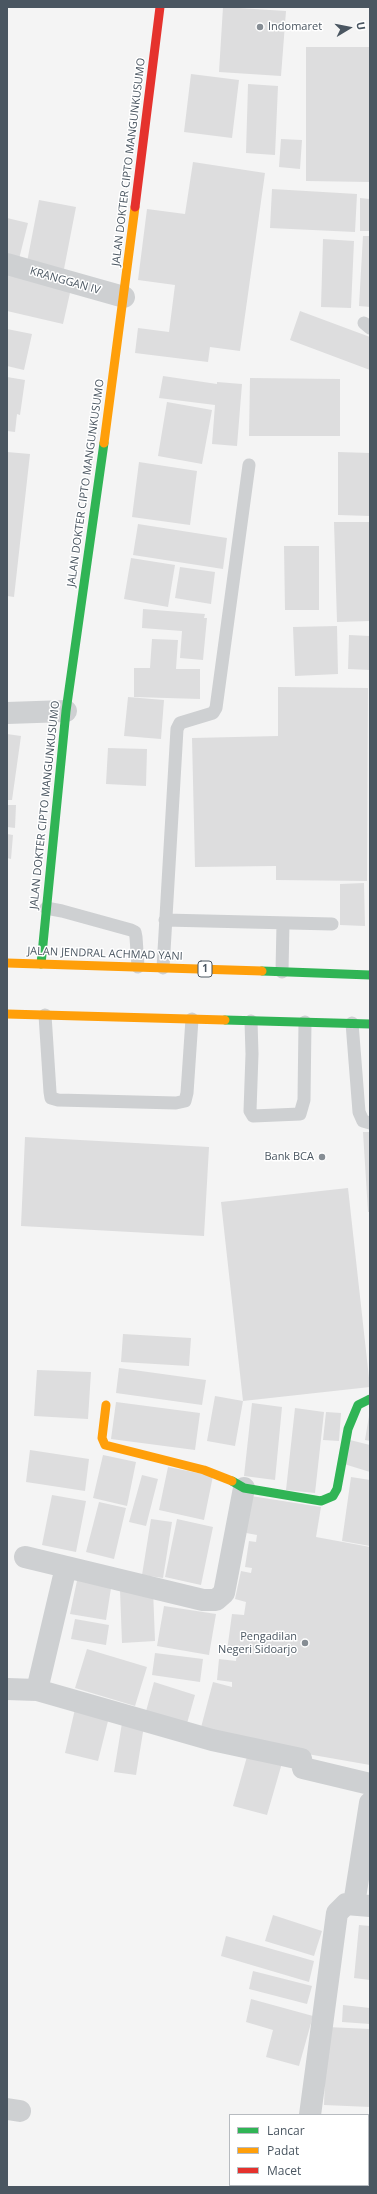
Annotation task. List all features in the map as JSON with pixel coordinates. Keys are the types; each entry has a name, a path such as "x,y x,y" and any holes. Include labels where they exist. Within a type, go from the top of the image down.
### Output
{"main road":[{"name":"JALAN DOKTER CIPTO MANGUNKUSUMO","path":"40,964 66,712 124,297 160,7"},
{"name":"JALAN JENDRAL ACHMAD YANI","path":"7,963 370,975"},
{"path":"7,1014 370,1024"},
{"path":"106,1405 102,1438 105,1445 204,1470 223,1476 244,1488 321,1501 333,1496 337,1489 348,1429 358,1405 370,1399"}],"street":[{"name":"KRANGGAN IV","path":"7,264 124,297"},
{"path":"7,713 66,712"},
{"path":"25,1557 203,1600 216,1600 224,1593 244,1488"},
{"path":"37,1690 66,1567"},
{"path":"7,1689 37,1690 212,1740 302,1759 303,1768 370,1784"},
{"path":"310,2114 337,1914 346,1904 362,1905 370,1803"}],"lane":[{"path":"163,968 177,729 180,722 213,713 216,708 249,465"},
{"path":"46,908 62,911 135,932 138,967"},
{"path":"165,920 332,924"},
{"path":"282,972 283,923"},
{"path":"45,1015 51,1098 176,1103 185,1101 187,1093 192,1019"},
{"path":"251,1021 252,1054 250,1112 253,1116 300,1114 304,1100 305,1022"},
{"path":"352,1023 359,1112 363,1121 370,1123"}],"building":[{"path":"223,7 286,11 281,76 219,72"},
{"path":"306,47 370,47 370,182 306,181"},
{"path":"191,74 239,80 232,138 184,132"},
{"path":"248,84 278,86 275,155 246,153"},
{"path":"281,139 302,140 300,169 279,167"},
{"path":"193,162 265,173 240,351 210,347 208,362 135,353 138,328 169,332 175,285 138,280 147,209 185,214"},
{"path":"272,189 357,194 355,232 270,228"},
{"path":"360,198 370,199 370,231 360,231"},
{"path":"39,200 76,207 64,269 27,262"},
{"path":"7,218 28,223 19,259 7,256"},
{"path":"363,236 370,236 370,307 359,306"},
{"path":"323,239 354,241 351,308 321,307"},
{"path":"7,270 72,284 63,324 7,311"},
{"path":"300,311 370,337 370,370 290,340"},
{"path":"7,329 32,334 24,370 7,366"},
{"path":"163,376 217,384 217,382 242,384 237,446 212,444 215,405 159,398"},
{"path":"7,377 25,380 20,415 17,414 15,432 7,431"},
{"path":"250,378 340,379 340,436 249,436"},
{"path":"167,402 212,410 202,464 158,456"},
{"path":"7,452 30,454 14,597 7,596"},
{"path":"338,452 370,453 370,516 338,515"},
{"path":"139,462 197,471 190,525 132,517"},
{"path":"334,522 370,522 370,621 337,622"},
{"path":"138,524 227,538 223,569 133,555"},
{"path":"284,546 319,546 319,610 285,610"},
{"path":"131,558 175,565 168,607 124,599"},
{"path":"180,567 215,572 211,604 175,598"},
{"path":"143,609 205,614 204,618 207,618 203,660 180,658 182,631 142,628"},
{"path":"337,626 338,674 295,676 293,627"},
{"path":"349,635 370,636 370,670 348,669"},
{"path":"152,639 178,640 176,669 200,669 200,699 134,697 134,668 150,668"},
{"path":"278,687 368,688 367,881 276,880 276,866 195,867 192,738 278,736"},
{"path":"128,697 164,700 161,739 124,736"},
{"path":"7,734 21,736 12,800 7,800"},
{"path":"108,748 147,749 146,786 106,784"},
{"path":"7,805 16,805 15,828 7,827"},
{"path":"7,834 13,835 11,859 7,858"},
{"path":"364,883 365,926 340,925 340,884"},
{"path":"363,1132 370,1132 370,1212 368,1212"},
{"path":"25,1137 209,1147 204,1236 21,1226"},
{"path":"348,1188 370,1387 243,1401 221,1202"},
{"path":"123,1334 191,1338 189,1366 121,1362"},
{"path":"119,1368 206,1380 202,1405 116,1393"},
{"path":"37,1370 91,1372 88,1419 34,1416"},
{"path":"215,1396 243,1401 235,1446 207,1441"},
{"path":"116,1402 200,1413 195,1450 111,1439"},
{"path":"252,1403 282,1407 275,1480 244,1476"},
{"path":"295,1408 324,1412 315,1493 286,1490"},
{"path":"326,1412 341,1413 339,1441 323,1440"},
{"path":"370,1416 370,1441 365,1440"},
{"path":"350,1440 370,1445 370,1472 344,1464"},
{"path":"30,1450 89,1459 85,1491 26,1482"},
{"path":"103,1455 136,1462 127,1506 93,1498"},
{"path":"168,1467 213,1476 204,1520 159,1510"},
{"path":"142,1475 158,1479 146,1526 129,1522"},
{"path":"351,1477 370,1480 370,1546 342,1541"},
{"path":"52,1495 86,1501 76,1552 42,1545"},
{"name":"Pengadilan Negeri Sidoarjo","path":"251,1496 321,1507 316,1537 370,1547 370,1765 199,1735 213,1682 232,1687 232,1682 217,1680 219,1659 236,1661 237,1652 227,1651 232,1614 244,1615 246,1602 235,1599 241,1571 251,1573 252,1568 245,1567 249,1541 256,1542 257,1535 246,1533"},
{"path":"99,1502 126,1508 114,1559 86,1552"},
{"path":"151,1519 172,1522 163,1578 142,1575"},
{"path":"177,1519 213,1527 201,1585 165,1577"},
{"path":"78,1576 112,1582 106,1620 70,1614"},
{"path":"153,1589 155,1641 122,1643 120,1590"},
{"path":"164,1606 216,1614 209,1655 157,1646"},
{"path":"75,1619 109,1625 106,1645 71,1639"},
{"path":"87,1649 147,1667 135,1706 75,1688"},
{"path":"155,1653 203,1659 200,1682 152,1675"},
{"path":"154,1682 195,1695 186,1727 145,1715"},
{"path":"75,1709 109,1717 98,1761 65,1753"},
{"path":"122,1723 144,1726 136,1775 114,1772"},
{"path":"248,1753 282,1763 267,1815 233,1806"},
{"path":"273,1915 322,1931 314,1956 265,1941"},
{"path":"359,1925 370,1926 370,1980 354,1978"},
{"path":"226,1936 314,1961 309,1982 221,1956"},
{"path":"253,1971 312,1986 307,2004 249,1989"},
{"path":"251,1999 313,2016 299,2066 266,2057 273,2030 246,2022"},
{"path":"343,2005 370,2008 370,2024 342,2022"},
{"path":"327,2027 370,2029 370,2107 324,2105"}],"traffic: fast":[{"path":"41,964 66,711 104,443"},
{"path":"262,971 370,975"},
{"path":"225,1020 370,1024"},
{"path":"232,1481 244,1488 321,1501 333,1496 337,1489 348,1429 358,1405 370,1399"}],"traffic: slow":[{"path":"104,443 135,207"},
{"path":"7,963 262,971"},
{"path":"7,1014 225,1020"},
{"path":"106,1405 102,1438 105,1445 204,1470 232,1481"}],"traffic: jam":[{"path":"135,207 160,7"}],"place":[{"name":"Indomaret","path":"260,27"},
{"name":"Bank BCA","path":"322,1157"},
{"name":"Pengadilan Negeri Sidoarjo","path":"305,1643"}]}
